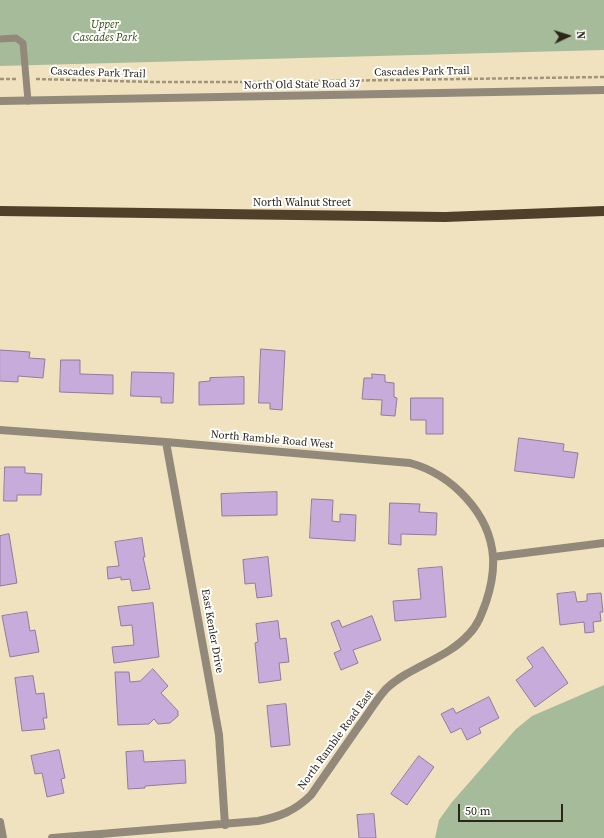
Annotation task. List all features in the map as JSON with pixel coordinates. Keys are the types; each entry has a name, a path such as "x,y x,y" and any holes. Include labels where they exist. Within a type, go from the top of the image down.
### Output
{"main road":[{"name":"North Walnut Street","path":"0,211 437,216 604,211"}],"street":[{"name":"North Old State Road 37","path":"0,102 604,90"},
{"name":"North Ramble Road West","path":"0,430 392,460 425,467 451,484 472,506 489,537 493,556"},
{"name":"East Kenler Drive","path":"166,442 219,735 225,825"},
{"path":"493,556 604,543"},
{"name":"North Ramble Road East","path":"52,838 225,825 277,817 294,809 307,799 387,688 454,647 470,633 478,623 493,576 493,556"},
{"path":"0,822 3,838"}],"lane":[{"path":"0,39 16,38 23,43 28,101"}],"path":[{"name":"Cascades Park Trail","path":"0,79 252,82 604,77"}],"green space":[{"name":"Upper Cascades Park","path":"0,0 604,0 604,50 0,66"},
{"path":"604,685 604,838 435,838 439,820 452,802 516,729 532,716"}],"building":[{"path":"261,349 285,351 282,410 270,409 270,403 259,403"},
{"path":"0,350 30,352 29,358 45,359 43,378 18,376 18,382 0,381"},
{"path":"61,360 80,360 80,374 113,375 113,394 60,392"},
{"path":"132,372 174,373 173,403 161,403 161,397 131,396"},
{"path":"372,374 385,375 385,382 394,383 394,397 397,398 395,416 381,415 382,400 362,399 364,378 372,378"},
{"path":"244,377 244,404 199,405 199,382 210,381 210,378"},
{"path":"411,398 443,398 443,434 426,434 426,420 411,420"},
{"path":"519,438 564,444 563,451 578,453 574,478 515,471"},
{"path":"5,467 25,467 25,473 42,474 41,495 17,495 17,501 4,501"},
{"path":"277,492 277,515 222,516 221,494"},
{"path":"312,499 333,500 332,521 340,522 340,514 356,515 355,541 310,538"},
{"path":"390,503 420,504 419,512 437,513 436,535 401,534 401,545 389,544"},
{"path":"9,534 17,583 0,586 0,536"},
{"path":"142,538 145,557 143,557 150,589 132,591 130,579 121,580 121,577 108,579 107,567 119,566 115,542"},
{"path":"268,557 272,596 257,598 255,583 245,584 243,560"},
{"path":"442,567 446,617 395,621 393,601 421,599 418,569"},
{"path":"575,592 577,602 587,601 587,594 601,593 603,612 600,612 601,621 593,622 594,632 585,633 584,622 560,625 557,594"},
{"path":"153,603 159,657 114,663 112,647 134,645 132,625 121,626 118,607"},
{"path":"27,612 30,631 35,630 39,652 10,657 2,616"},
{"path":"372,616 381,640 353,650 358,663 341,670 334,653 341,650 331,623 339,620 342,627"},
{"path":"278,621 280,639 286,638 289,662 279,663 281,680 259,683 255,643 258,642 256,624"},
{"path":"543,647 568,683 535,707 516,680 533,667 527,658"},
{"path":"153,669 168,686 161,693 178,711 178,716 170,723 158,724 154,719 149,724 118,725 115,672 129,672 130,682 140,681"},
{"path":"33,676 36,694 44,693 47,718 43,718 45,729 22,731 15,678"},
{"path":"489,697 499,718 479,728 481,733 467,740 461,728 451,733 441,714 453,708 456,713"},
{"path":"286,704 290,745 271,747 267,706"},
{"path":"59,750 65,778 61,779 64,793 47,797 42,773 35,774 31,756"},
{"path":"143,751 144,762 185,760 186,783 145,786 145,788 128,789 126,752"},
{"path":"419,756 434,767 407,805 391,794"},
{"path":"374,814 376,838 359,838 357,815"}]}
